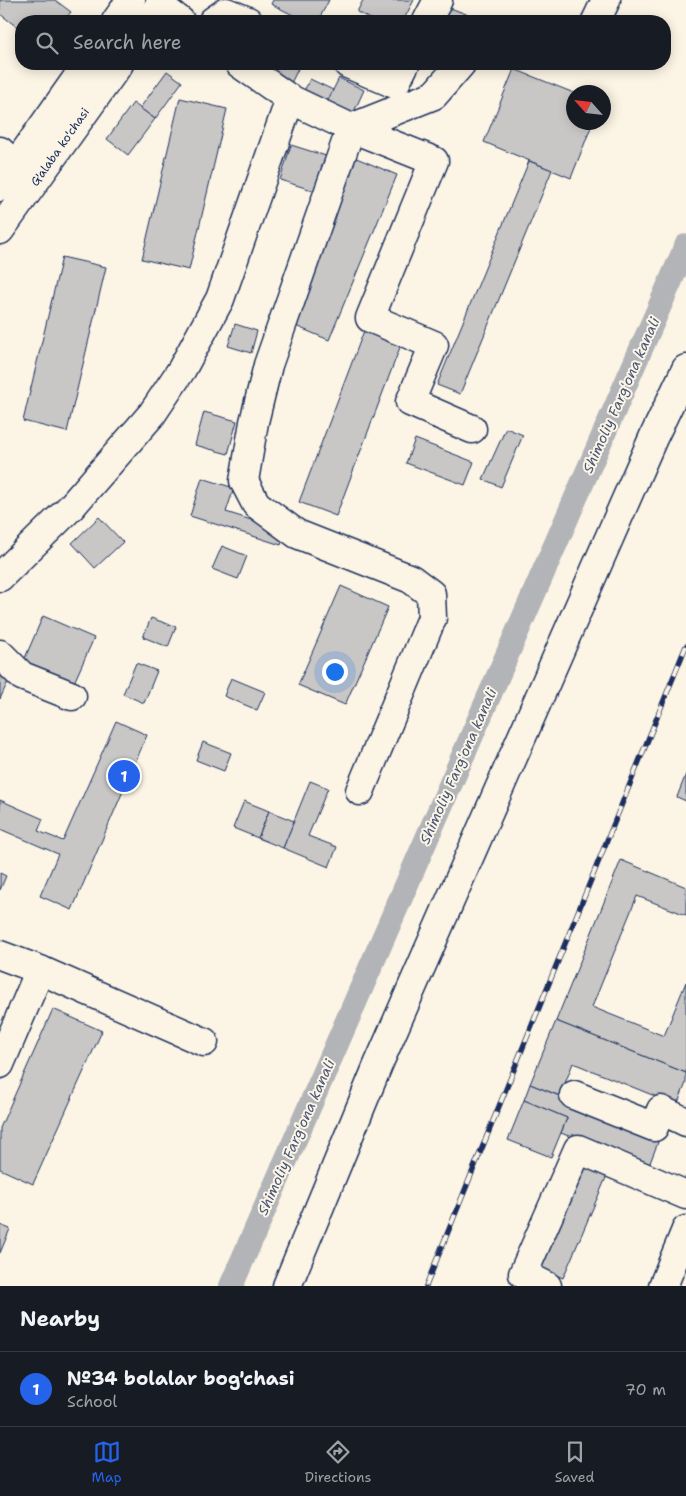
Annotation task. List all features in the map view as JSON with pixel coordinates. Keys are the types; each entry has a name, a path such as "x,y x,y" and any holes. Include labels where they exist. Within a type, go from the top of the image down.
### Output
{"street":[{"path":"120,15 131,0"},
{"path":"430,15 438,0"},
{"path":"599,15 606,0"},
{"path":"222,15 226,12 233,15"},
{"name":"G'alaba ko'chasi","path":"0,187 17,166 83,70"},
{"name":"G'alaba ko'chasi","path":"0,230 17,166 113,70"},
{"path":"249,70 290,99 351,128 434,161 370,318 434,345 410,402 472,429"},
{"path":"362,70 394,84 402,70"},
{"path":"360,791 432,618 431,594 411,579 297,534 256,504 244,480 254,422 268,365 351,128 434,96 456,70"},
{"path":"0,577 71,507 152,414 182,369 220,299 290,99"},
{"path":"287,1286 378,1065 653,438 686,369"},
{"path":"0,654 22,676 72,696"},
{"path":"0,955 40,970 204,1042"},
{"path":"0,1064 40,970"},
{"path":"574,1095 654,1128 661,1110 686,1122"},
{"path":"547,1286 523,1274 578,1149 686,1194"},
{"path":"663,1286 686,1230"}],"building":[{"path":"0,0 55,0 71,12 68,15 15,15 15,25 0,14"},
{"path":"273,0 329,0 321,15 293,15 271,4"},
{"path":"363,0 414,0 406,15 363,15 357,12"},
{"path":"448,7 469,15 445,15"},
{"path":"268,70 298,70 289,87"},
{"path":"514,70 566,90 566,130 590,130 571,178 484,142"},
{"path":"167,71 182,82 155,119 140,108"},
{"path":"339,78 364,90 353,114 327,102"},
{"path":"310,79 333,90 327,102 304,91"},
{"path":"180,98 227,109 189,270 142,259"},
{"path":"133,103 155,119 128,155 107,139"},
{"path":"291,145 326,156 315,191 280,180"},
{"path":"354,157 397,175 329,340 286,322"},
{"path":"529,161 552,170 460,394 437,385"},
{"path":"62,257 106,267 67,432 23,421"},
{"path":"235,324 257,331 251,353 228,346"},
{"path":"365,328 402,342 336,516 299,502"},
{"path":"204,412 237,421 228,454 195,445"},
{"path":"506,428 523,435 501,487 483,479"},
{"path":"415,439 474,462 465,485 406,463"},
{"path":"202,478 234,488 226,512 286,531 281,545 190,516"},
{"path":"99,517 123,542 95,568 72,543"},
{"path":"222,546 247,556 238,579 212,569"},
{"path":"341,586 388,607 345,705 298,685"},
{"path":"43,616 94,638 72,687 22,665"},
{"path":"151,618 176,627 168,647 143,637"},
{"path":"136,663 157,671 144,703 123,694"},
{"path":"0,672 10,677 0,699"},
{"path":"231,678 265,692 257,710 224,696"},
{"path":"116,721 147,735 72,910 40,896 58,854 0,829 0,800 43,819 38,831 63,841"},
{"path":"203,742 231,753 224,771 196,760"},
{"path":"686,774 686,801 677,797"},
{"path":"310,781 328,788 308,836 337,847 329,867 283,848"},
{"path":"244,801 269,811 258,838 233,828"},
{"path":"269,811 294,821 283,848 258,838"},
{"path":"621,860 686,887 686,915 637,896 592,1007 664,1036 686,982 686,1073 556,1021"},
{"path":"0,873 6,876 0,890"},
{"path":"53,1009 102,1031 33,1184 0,1169 0,1128"},
{"path":"556,1021 686,1073 686,1083 677,1105 573,1063 560,1096 530,1084"},
{"path":"530,1084 660,1137 648,1168 561,1133 567,1118 524,1100"},
{"path":"524,1100 567,1118 551,1157 508,1140"},
{"path":"580,1153 611,1166 563,1278 532,1265"},
{"path":"0,1225 10,1229 0,1253"}],"waterway":[{"name":"Shimoliy Fargʻona kanali","path":"231,1286 686,246"}],"railway":[{"path":"426,1286 686,646"}],"place":[{"name":"№34 bolalar bog'chasi","path":"124,776"}]}
